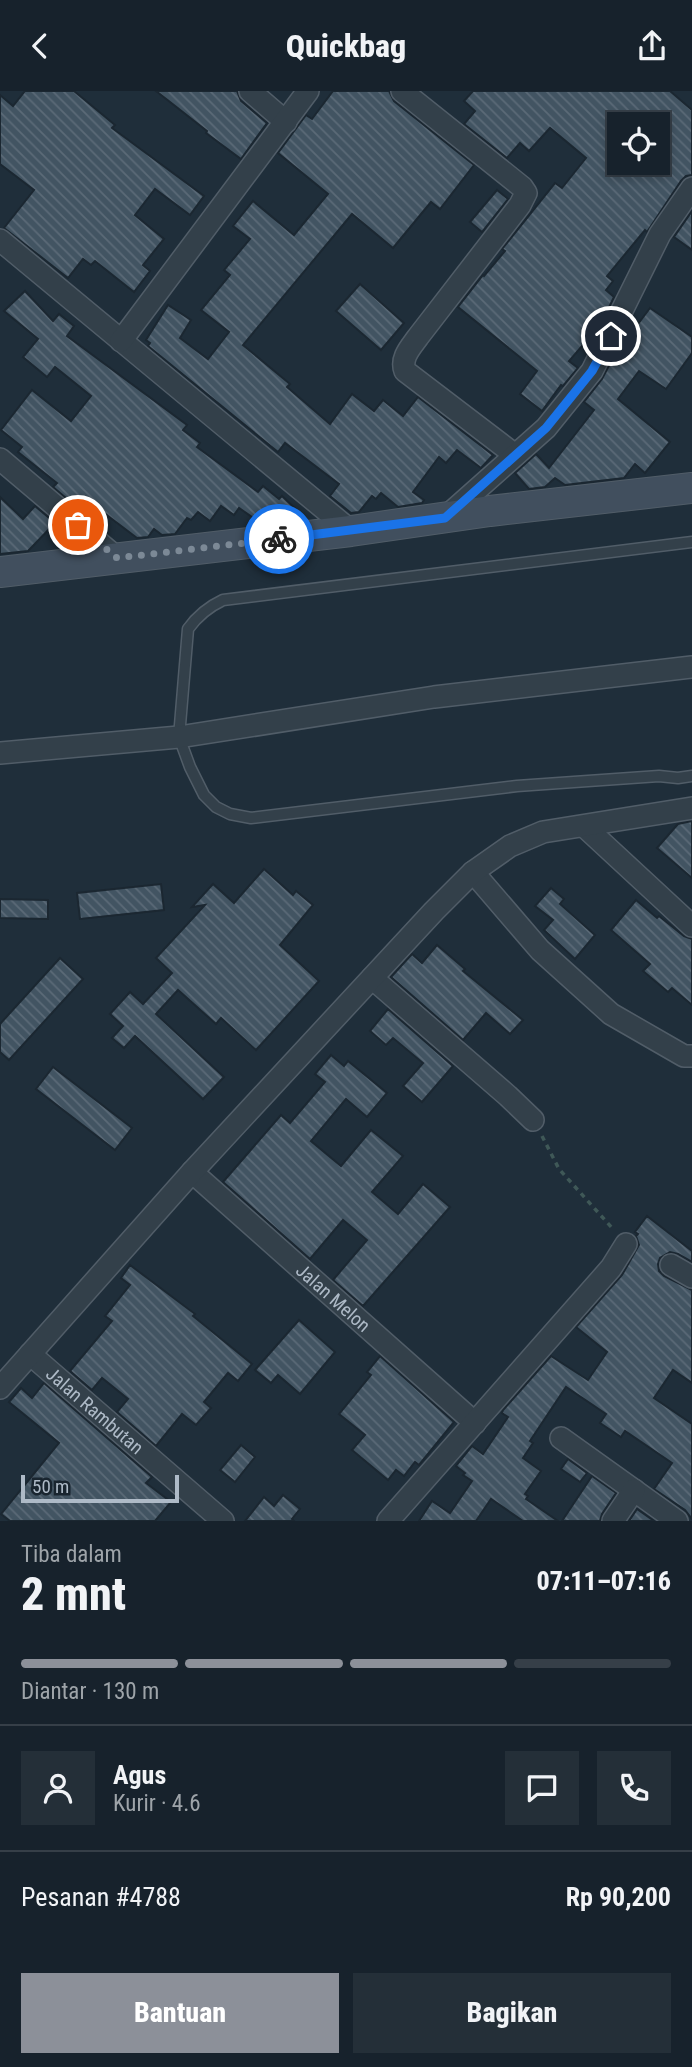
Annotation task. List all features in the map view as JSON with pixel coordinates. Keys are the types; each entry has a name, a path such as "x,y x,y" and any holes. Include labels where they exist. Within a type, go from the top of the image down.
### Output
{"main road":[{"path":"0,572 692,488"}],"street":[{"path":"250,91 286,122"},
{"path":"121,341 308,91"},
{"path":"402,91 526,193 520,205 403,359 405,371 515,455"},
{"path":"445,518 546,428 592,371 660,234 692,188"},
{"path":"0,240 351,531"},
{"path":"0,459 117,558"},
{"path":"0,753 179,737 435,697 692,667"},
{"path":"0,1388 192,1172 473,872 510,846 543,832 692,808"},
{"path":"585,827 692,926"},
{"path":"473,872 540,950 611,1014 684,1056 692,1056"},
{"path":"372,978 533,1120"},
{"name":"Jalan Melon","path":"192,1172 475,1423"},
{"path":"388,1521 611,1268 626,1244"},
{"path":"671,1265 692,1277"},
{"name":"Jalan Rambutan","path":"30,1354 223,1521"},
{"path":"561,1438 677,1521"},
{"path":"613,1521 634,1490"}],"lane":[{"path":"692,542 223,600 209,607 188,629 179,737 204,795 216,807 230,814 251,818 517,786 692,776"}],"path":[{"path":"533,1120 559,1169 626,1244"}],"building":[{"path":"25,91 74,91 115,125 112,128 204,196 190,215 155,189 135,215 164,239 143,265 150,271 134,292 95,261 91,265 83,259 68,278 4,228 34,190 0,164 0,95 13,106"},
{"path":"156,91 237,91 241,101 267,123 241,159"},
{"path":"333,91 389,91 394,101 474,165 440,209 431,202 393,248 352,214 243,345 290,384 287,387 330,424 352,394 374,411 383,400 403,416 418,397 493,455 481,468 457,450 446,463 439,457 413,492 424,500 422,503 398,507 381,493 376,499 372,496 359,512 351,513 330,496 339,484 285,443 278,452 148,346 150,343 146,340 168,305 191,320 180,338 208,359 229,332 201,310 230,275 224,270 250,239 233,226 253,201 294,235 328,194 278,153 306,115 312,119"},
{"path":"473,91 670,91 692,110 692,175 681,181 647,232 645,230 607,276 613,281 606,290 614,297 601,324 569,361 578,368 563,386 561,385 542,411 520,394 537,371 458,307 505,251 502,249 555,183 562,188 586,158 550,128 529,151 520,143 507,158 464,124 475,111 464,101"},
{"path":"497,190 508,199 482,232 470,222"},
{"path":"692,211 692,250 674,237"},
{"path":"360,284 404,323 381,350 336,311"},
{"path":"25,291 53,321 59,314 74,326 67,336 187,425 183,430 200,443 197,447 258,492 263,486 279,499 282,496 302,515 297,520 271,523 260,512 255,519 239,508 234,515 221,506 210,521 198,512 191,520 187,518 175,534 162,535 154,529 148,537 137,538 100,510 92,520 53,487 57,483 18,452 22,447 1,430 32,390 71,421 91,396 55,367 47,377 23,357 38,339 4,311"},
{"path":"650,308 692,337 692,353 666,389 639,371 618,399 670,442 645,473 635,464 624,478 565,485 555,478 545,487 529,489 515,473 536,454 549,468 594,410 584,402"},
{"path":"0,497 23,519 35,506 55,523 28,551 0,554"},
{"path":"692,821 692,878 657,848 678,824"},
{"path":"264,869 293,895 296,891 313,905 280,945 319,981 256,1050 221,1018 216,1024 178,990 156,1014 224,1077 203,1099 135,1036 124,1048 112,1038 123,1026 110,1014 130,992 143,1004 172,973 156,958 205,905 192,907 213,884 234,903"},
{"path":"161,884 164,910 80,919 77,893"},
{"path":"551,888 564,899 560,904 595,935 575,959 544,930 553,920 535,906"},
{"path":"0,899 48,900 48,919 0,918"},
{"path":"636,900 657,918 659,916 684,936 692,939 692,1005 672,988 668,992 643,971 650,964 611,930"},
{"path":"437,945 465,969 463,971 523,1020 510,1034 486,1013 463,1040 391,977 412,954 422,963"},
{"path":"60,958 83,979 9,1060 0,1052 0,1024"},
{"path":"388,1009 453,1066 422,1102 403,1086 423,1063 393,1038 386,1045 370,1031"},
{"path":"331,1055 344,1066 348,1061 387,1093 367,1117 346,1099 311,1141 341,1166 371,1130 403,1156 372,1192 398,1214 423,1184 450,1207 363,1306 333,1280 367,1240 343,1220 310,1259 223,1182 281,1115 290,1123 325,1082 315,1074"},
{"path":"53,1067 132,1128 115,1150 36,1089"},
{"path":"647,1216 692,1251 692,1262 670,1252 660,1258 658,1264 659,1271 664,1276 692,1290 692,1383 673,1370 654,1398 692,1424 692,1519 685,1510 654,1489 672,1463 625,1431 621,1437 600,1423 606,1414 566,1387 530,1441 533,1443 523,1458 541,1471 525,1494 528,1496 526,1499 558,1521 523,1521 491,1499 476,1521 419,1521 432,1501 450,1513 472,1481 456,1466 472,1446 483,1454 508,1417 502,1413 503,1410 551,1356 588,1380 607,1352 576,1327 622,1275 639,1245 636,1236 638,1234 635,1232"},
{"path":"130,1265 195,1314 193,1316 252,1364 238,1381 228,1373 204,1402 211,1408 196,1425 182,1414 156,1446 117,1412 128,1399 102,1378 92,1390 70,1371 112,1321 105,1316 130,1285 121,1278"},
{"path":"299,1320 335,1352 300,1394 278,1375 271,1383 255,1370"},
{"path":"380,1356 454,1422 419,1465 415,1462 404,1476 396,1470 388,1480 352,1450 365,1435 339,1414 371,1375 367,1372"},
{"path":"44,1383 152,1477 146,1483 171,1502 155,1521 10,1521 1,1514 59,1443 9,1402 21,1388 32,1398"},
{"path":"241,1445 255,1457 235,1482 220,1470"},
{"path":"568,1459 587,1473 580,1482 561,1469"},
{"path":"592,1476 616,1493 600,1521 562,1521"},
{"path":"283,1495 300,1509 292,1519 294,1521 245,1521 264,1497 274,1506"},
{"path":"637,1509 654,1521 629,1521"}],"way so far":[{"path":"78,525 117,558 279,539"}],"route":[{"path":"279,539 445,518 546,428 592,371 611,336"}]}
